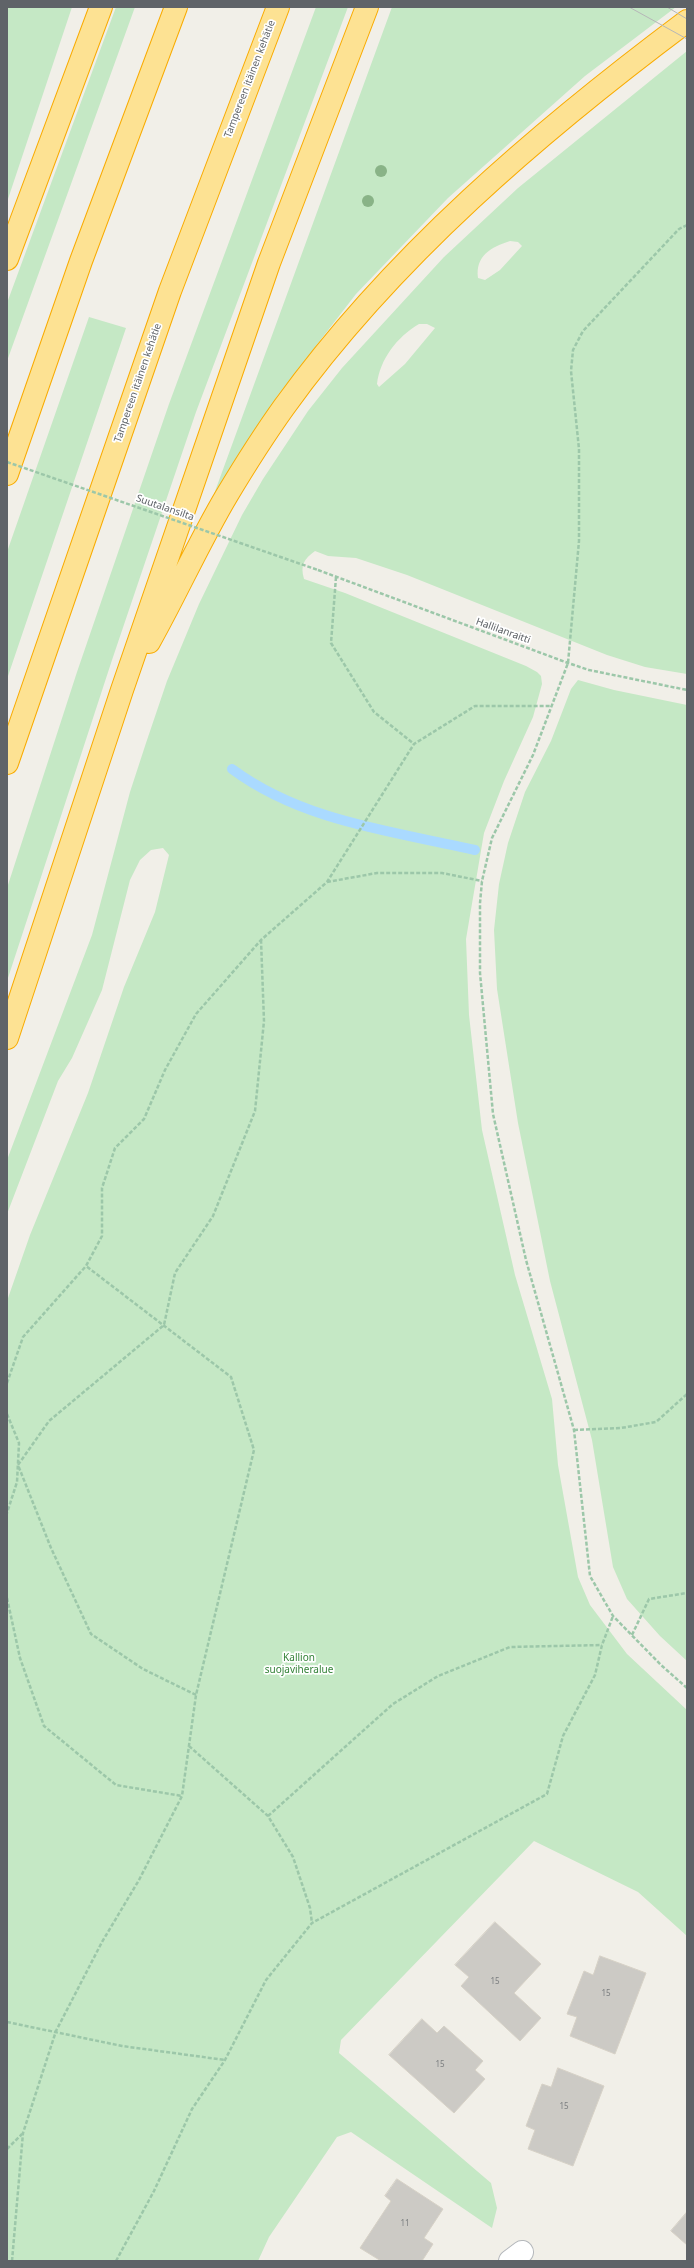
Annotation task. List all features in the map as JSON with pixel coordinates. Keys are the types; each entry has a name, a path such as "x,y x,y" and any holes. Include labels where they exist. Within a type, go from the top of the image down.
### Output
{"highway":[{"path":"7,259 101,7"},
{"path":"7,474 81,261 176,7"},
{"name":"Tampereen itäinen kehätie","path":"7,763 170,291 278,7"},
{"path":"7,1038 122,690 269,263 367,7"},
{"path":"122,690 175,597 227,496 284,408 338,337 395,274 459,209 639,57 687,21"}],"path":[{"path":"687,225 679,229 583,331 573,350 571,371 579,449 579,541 568,663 533,755 492,838 482,881 480,974 493,1114 526,1260 574,1430 590,1576 613,1616 661,1665 687,1688"},
{"name":"Suutalansilta","path":"7,462 318,570"},
{"name":"Hallilanraitti","path":"318,570 568,663 612,675 687,690"},
{"path":"336,577 331,643 374,712 414,744"},
{"path":"7,1383 23,1337 86,1266 102,1236 102,1188 115,1148 144,1119 165,1070 196,1014 261,940 327,882 414,744 475,706 552,706"},
{"path":"327,882 377,873 442,873 482,881"},
{"path":"18,1465 49,1421 164,1325 175,1273 213,1216 255,1111 264,1021 261,940"},
{"path":"12,2261 23,2133 56,2032 102,1942 139,1880 182,1796 196,1696 254,1450 231,1377 86,1266"},
{"path":"574,1430 621,1428 656,1422 687,1394"},
{"path":"7,1414 19,1443 17,1482 7,1513"},
{"path":"18,1465 51,1548 91,1634 143,1669 196,1696"},
{"path":"632,1636 649,1599 687,1593"},
{"path":"7,1598 20,1658 44,1726 116,1785 182,1796"},
{"path":"116,2261 154,2192 192,2110 225,2060 266,1980 312,1923 547,1794 563,1736 595,1675 602,1645 613,1616"},
{"path":"268,1816 394,1704 438,1676 510,1647 602,1645"},
{"path":"189,1746 268,1816 293,1857 310,1908 312,1923"},
{"path":"7,2022 122,2046 225,2060"},
{"path":"7,2149 23,2133"}],"green space":[{"path":"7,7 72,7 7,202"},
{"path":"116,7 135,7 7,361 7,303"},
{"path":"316,7 348,7 196,412 112,660 7,981 7,888 77,672 169,404"},
{"path":"392,7 676,7 585,76 448,198 356,294 278,395 210,505"},
{"name":"Kallion suojaviheralue","path":"687,51 687,674 645,667 607,655 407,575 356,558 328,556 315,551 308,557 302,570 304,579 345,593 526,666 541,676 542,684 533,717 504,781 484,833 466,939 469,1015 482,1130 515,1275 552,1399 558,1465 578,1577 590,1605 627,1654 687,1710 687,1936 638,1892 534,1841 341,2040 339,2053 491,2183 497,2208 492,2228 351,2132 337,2137 269,2237 258,2261 7,2261 7,1301 30,1235 88,1093 124,987 155,912 169,855 163,848 151,850 140,860 130,880 102,990 72,1058 58,1081 7,1214 7,1160 92,935 130,792 167,681 199,604 242,515 263,479 308,411 342,368 444,257 518,188","holes":["510,241 518,242 522,246 500,270 485,280 478,278 479,264 482,258 497,246","419,324 427,324 435,328 405,364 379,387 377,384 379,375 386,357 397,342"]},
{"path":"89,317 126,328 7,679 7,552"},
{"path":"578,680 614,690 687,705 687,1661 660,1636 627,1599 613,1567 592,1440 550,1281 518,1123 497,989 494,930 499,884 508,843 525,792 551,741 571,689"}],"building":[{"path":"495,1922 541,1964 514,1993 541,2018 520,2041 461,1986 469,1977 455,1965"},
{"path":"600,1956 646,1973 615,2054 570,2036 577,2017 567,2014 584,1971 593,1975"},
{"path":"422,2019 437,2033 444,2026 483,2061 475,2070 485,2079 454,2113 389,2055"},
{"path":"558,2068 604,2086 573,2166 528,2149 535,2130 526,2126 542,2084 551,2087"},
{"path":"397,2179 443,2209 424,2238 433,2244 422,2261 381,2261 360,2248 391,2201 385,2196"},
{"path":"687,2212 687,2245 671,2231"}],"waterway":[{"path":"232,769 259,787 288,801 318,812 348,822 380,830 475,850"}],"tram line":[{"path":"629,7 687,39"},
{"path":"667,7 687,19"}]}
